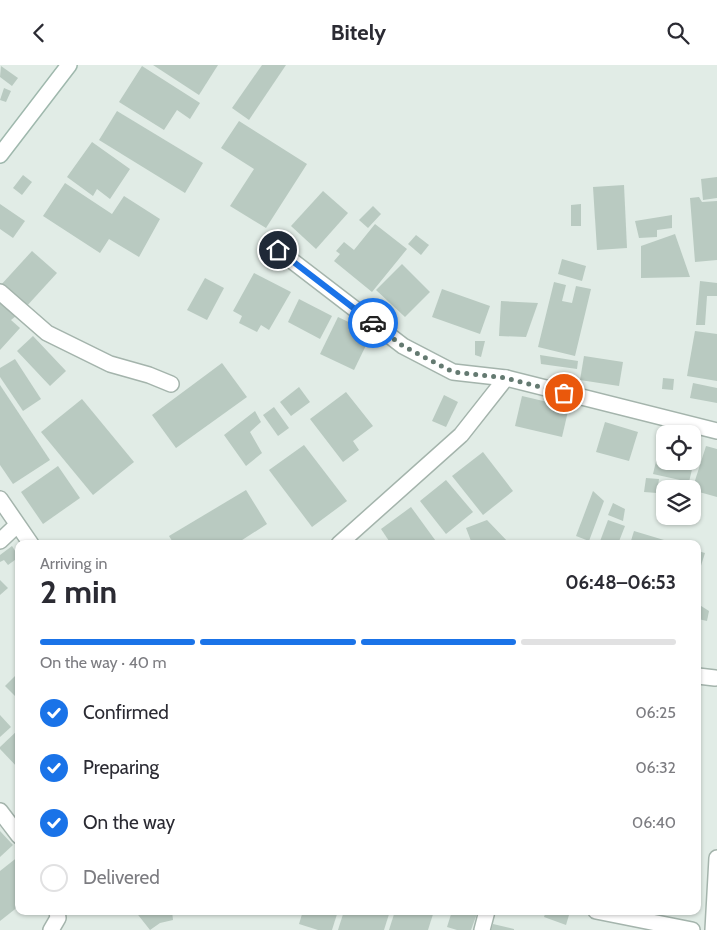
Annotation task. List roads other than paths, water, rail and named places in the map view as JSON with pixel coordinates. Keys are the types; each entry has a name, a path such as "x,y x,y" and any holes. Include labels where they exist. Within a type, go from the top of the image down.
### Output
{"street":[{"path":"0,155 69,65"},
{"path":"278,250 403,346 453,372 506,378 717,431"},
{"path":"0,292 48,333 110,364 171,383"},
{"path":"343,540 461,435 506,378"},
{"path":"0,499 28,540"},
{"path":"0,541 17,525"},
{"path":"701,676 716,677"},
{"path":"0,811 15,831"},
{"path":"713,930 717,858"},
{"path":"51,930 58,918 58,915"},
{"path":"482,930 486,915"},
{"path":"616,915 692,930"}]}
